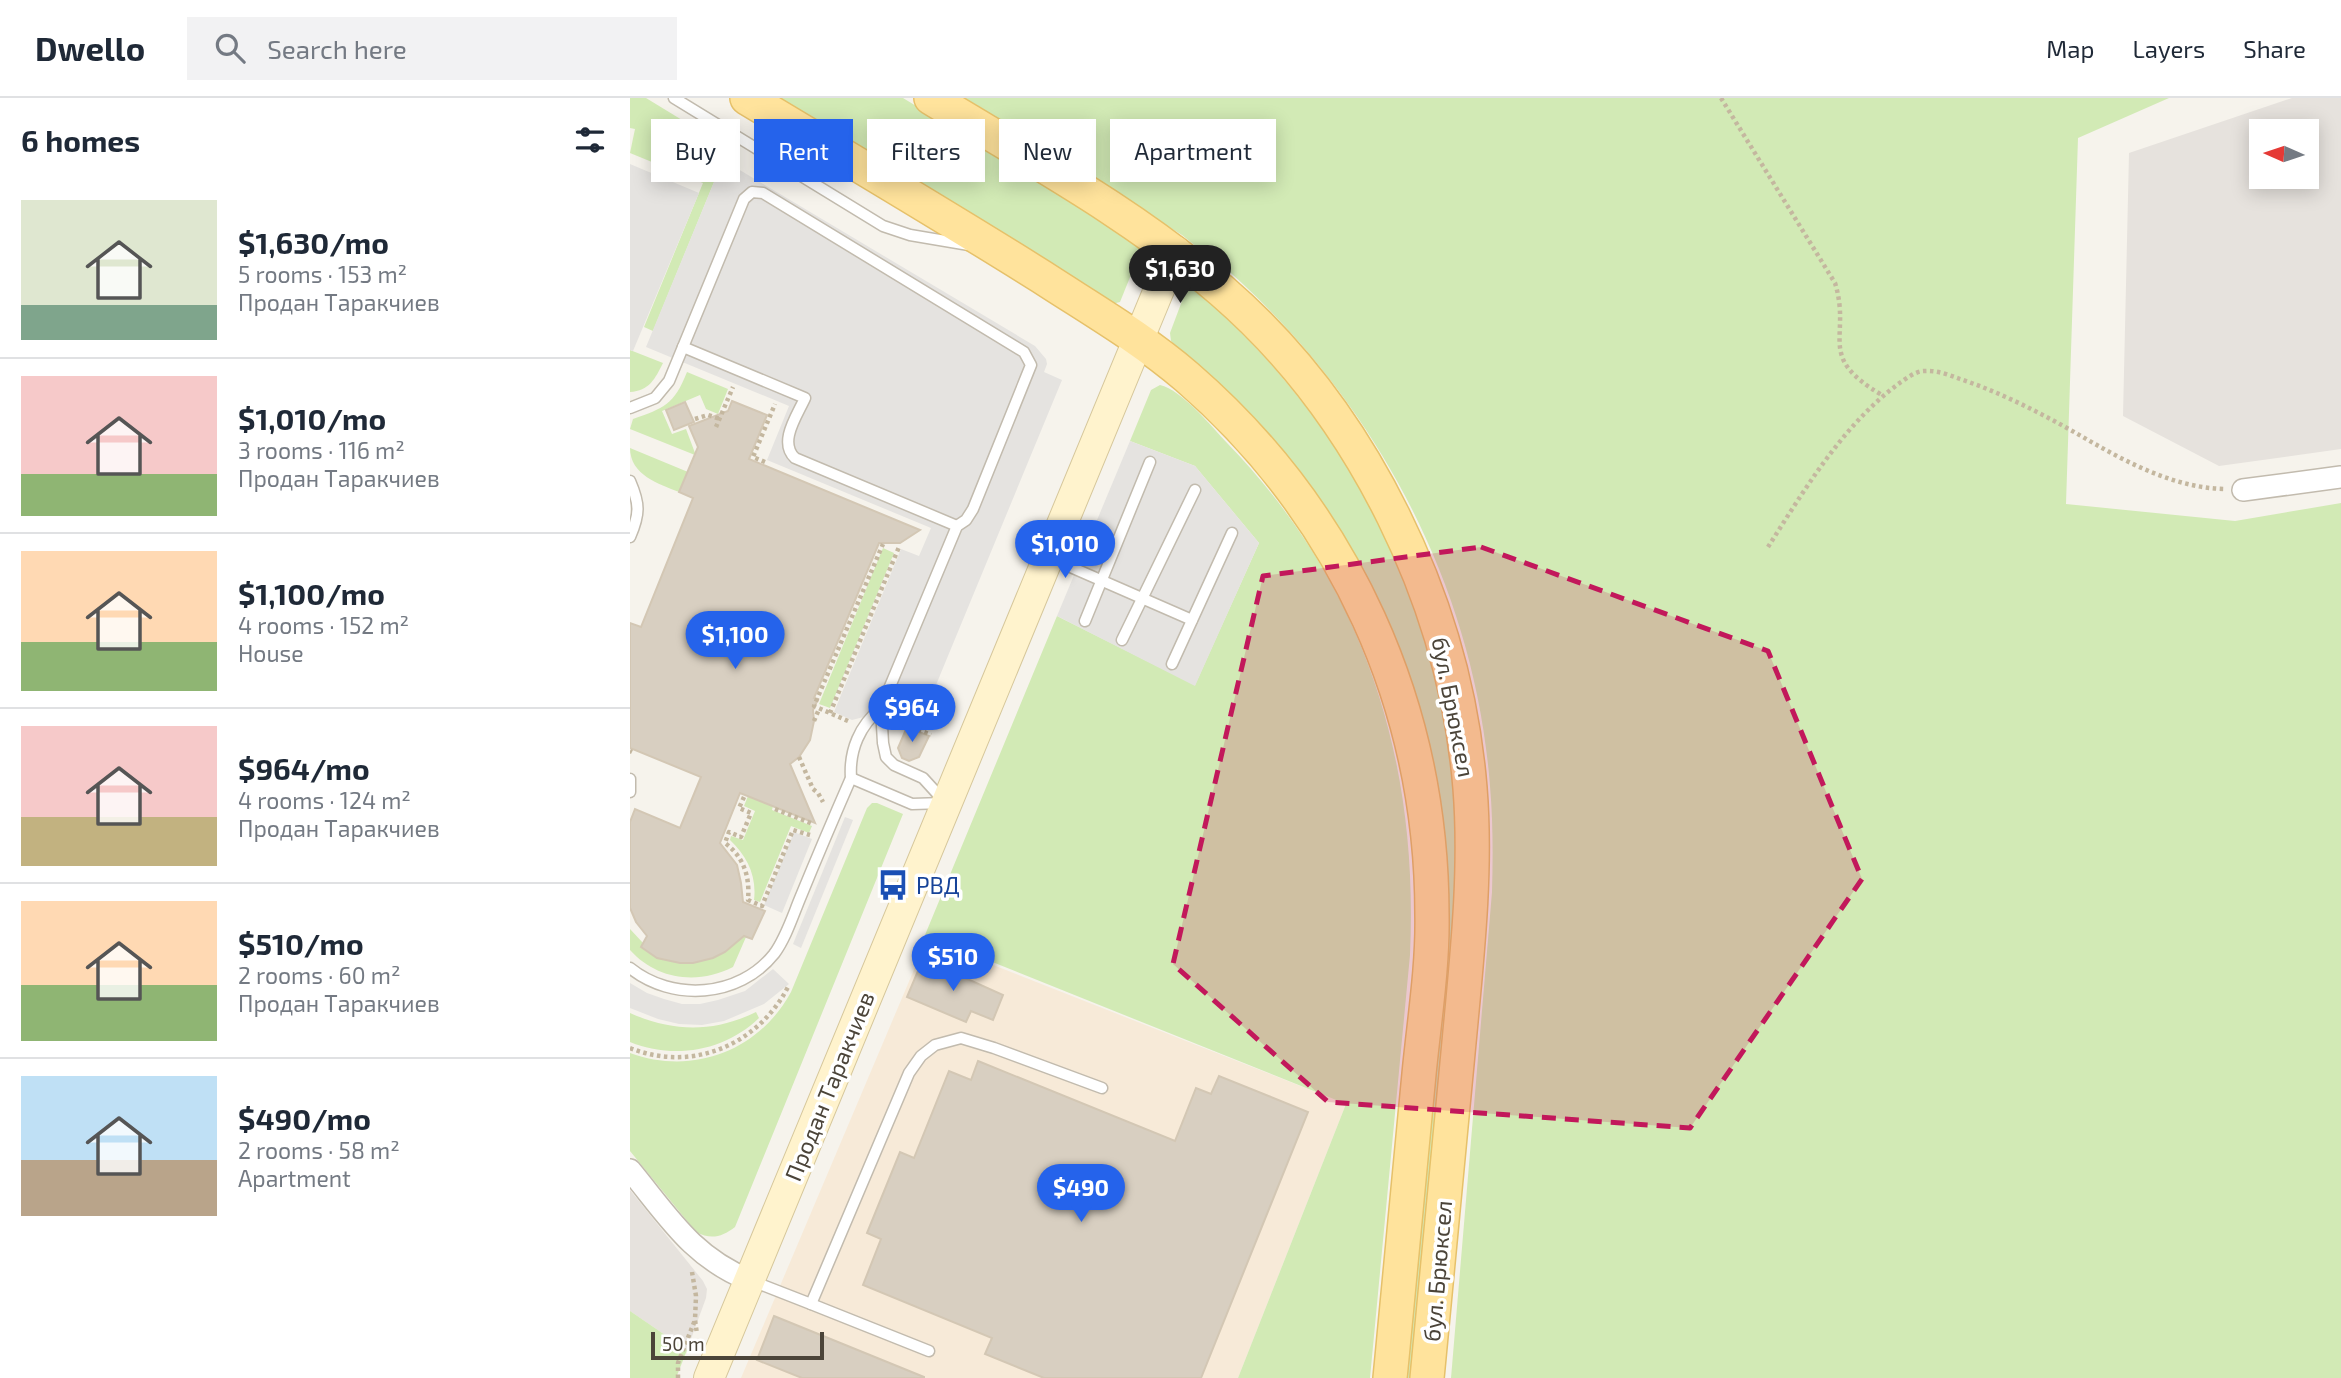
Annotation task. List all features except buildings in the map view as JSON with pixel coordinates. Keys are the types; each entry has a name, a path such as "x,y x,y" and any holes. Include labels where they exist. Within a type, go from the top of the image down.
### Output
{"main road":[{"name":"бул. Брюксел","path":"747,98 1137,338 1186,376 1241,427 1275,465 1316,521 1367,613 1393,676 1414,747 1426,815 1433,919 1390,1378"},
{"name":"бул. Брюксел","path":"931,98 1126,217 1175,251 1256,323 1328,408 1362,457 1390,509 1424,585 1444,644 1466,745 1471,791 1472,868 1462,1014 1427,1378"}],"street":[{"name":"Продан Таракчиев","path":"709,1378 1175,251"},
{"path":"2243,489 2341,477"},
{"path":"630,1170 690,1244 727,1271 749,1280"}],"lane":[{"path":"674,98 883,226 910,235 999,251"},
{"path":"630,408 655,398 663,390 744,200 752,192 758,191 1024,352 1030,360 1030,371 974,509 966,520 957,526 881,708 886,757 894,765 923,778 946,803"},
{"path":"683,347 805,398 787,442 788,451 795,458 957,526"},
{"path":"1085,621 1150,462"},
{"path":"630,481 639,510 630,537"},
{"path":"1122,640 1195,490"},
{"path":"1172,664 1232,533"},
{"path":"1047,556 1192,620"},
{"path":"630,968 662,987 700,992 735,982 774,954 851,778 850,766 857,739 870,717 881,708"},
{"path":"851,778 912,804 946,803"},
{"path":"630,779 630,792"},
{"path":"811,1304 909,1073 921,1056 935,1045 961,1038 1102,1088"},
{"path":"749,1280 929,1351"}],"path":[{"path":"1721,98 1835,283 1839,297 1838,333 1843,361 1863,384 1883,395"},
{"path":"1768,547 1835,449 1883,395 1921,370 1938,372 1974,384 2045,415 2136,465 2179,482 2214,489 2243,489"},
{"path":"716,427 733,387"},
{"path":"765,462 753,457 775,404"},
{"path":"695,419 708,415 720,419"},
{"path":"883,544 814,706 830,713 899,547"},
{"path":"814,721 819,708"},
{"path":"905,723 931,735"},
{"path":"799,757 813,789 822,798 822,809"},
{"path":"744,797 739,808 751,813 741,836 729,832 725,843 737,853 746,871 748,900 762,906 793,830 808,836 813,832 819,817"},
{"path":"775,809 816,825"},
{"path":"630,1048 647,1054 678,1057 701,1055 723,1048 744,1037 766,1020 779,1005 788,987"},
{"path":"691,1271 696,1296 697,1334"},
{"path":"678,1378 678,1363 695,1320"}],"highlighted area":[{"path":"1481,547 1768,651 1862,879 1690,1128 1328,1102 1173,964 1263,576"}],"shaded area":[{"path":"2292,98 2341,98 2341,449 2219,466 2123,416 2129,153"},
{"path":"630,164 651,173 651,182 673,182 699,193 633,351 630,350"},
{"path":"740,170 754,178 754,182 760,182 1035,346 1046,359 1044,372 1062,380 924,714 906,706 852,720 834,712 901,549 919,556 931,528 767,460 789,406 646,347 714,182 740,182"},
{"path":"1130,441 1195,466 1259,543 1195,686 1057,616"},
{"path":"845,817 853,820 801,948 793,944"},
{"path":"794,832 812,839 782,913 764,905"},
{"path":"927,939 1346,1104 1238,1378 741,1378"},
{"path":"773,969 789,984 764,1004 724,1021 702,1025 679,1024 630,1008 630,983 664,999 682,1004 700,1004 745,991"},
{"path":"630,1190 707,1289 687,1350 630,1311"}],"green space":[{"path":"630,98 646,98 680,119 651,119 651,162 630,153 635,129 630,128"},
{"path":"772,98 903,98 938,119 867,119 867,156 853,147 853,119 807,119"},
{"path":"958,98 2169,98 2078,138 2066,504 2235,521 2341,503 2341,1378 1451,1378 1492,892 1492,839 1490,786 1480,708 1461,632 1435,559 1401,489 1361,422 1314,359 1261,302 1203,249 1096,182 1096,119 999,119 999,123"},
{"path":"985,148 999,156 999,182 1042,182 1139,241 1141,250 1120,302 1112,304 911,182 985,182"},
{"path":"701,182 714,182 653,331 644,327 703,183"},
{"path":"1194,288 1245,337 1294,391 1337,451 1368,502 1394,556 1416,612 1433,669 1445,727 1453,786 1455,899 1412,1378 1405,1378 1445,931 1348,544 1299,473 1272,440 1240,405 1171,341 1170,333 1185,293"},
{"path":"630,350 663,363 647,387 630,392"},
{"path":"687,372 728,389 718,414 706,409 700,395 662,411 672,434 686,429 695,455 630,429 633,419 667,404 677,392"},
{"path":"1160,385 1187,401 1228,444 1276,499 1316,556 1348,617 1374,680 1392,746 1405,813 1410,883 1410,955 1370,1378 1238,1378 1346,1104 925,935 1057,616 1195,685 1259,543 1195,466 1130,441 1151,390"},
{"path":"630,448 688,472 679,492 640,472 631,457"},
{"path":"883,548 894,553 830,708 819,704"},
{"path":"748,796 773,806 772,810 812,826 809,833 791,826 760,902 754,900 754,883 749,867 730,840 731,836 743,840 755,811 744,806"},
{"path":"872,803 903,814 735,1227 716,1236 696,1232 630,1151 630,1053 677,1061 700,1059 722,1053 761,1030 791,992 867,808"},
{"path":"630,929 643,943 641,947 654,955 681,963 721,954 746,937 733,967 720,973 692,977 665,973 641,960 630,950"},
{"path":"756,1012 759,1018 746,1029 715,1045 681,1051 630,1042 630,1013 662,1024 693,1028 724,1024"},
{"path":"630,1311 687,1350 676,1378 630,1378"}],"place":[{"name":"РВД","path":"893,885"}]}
